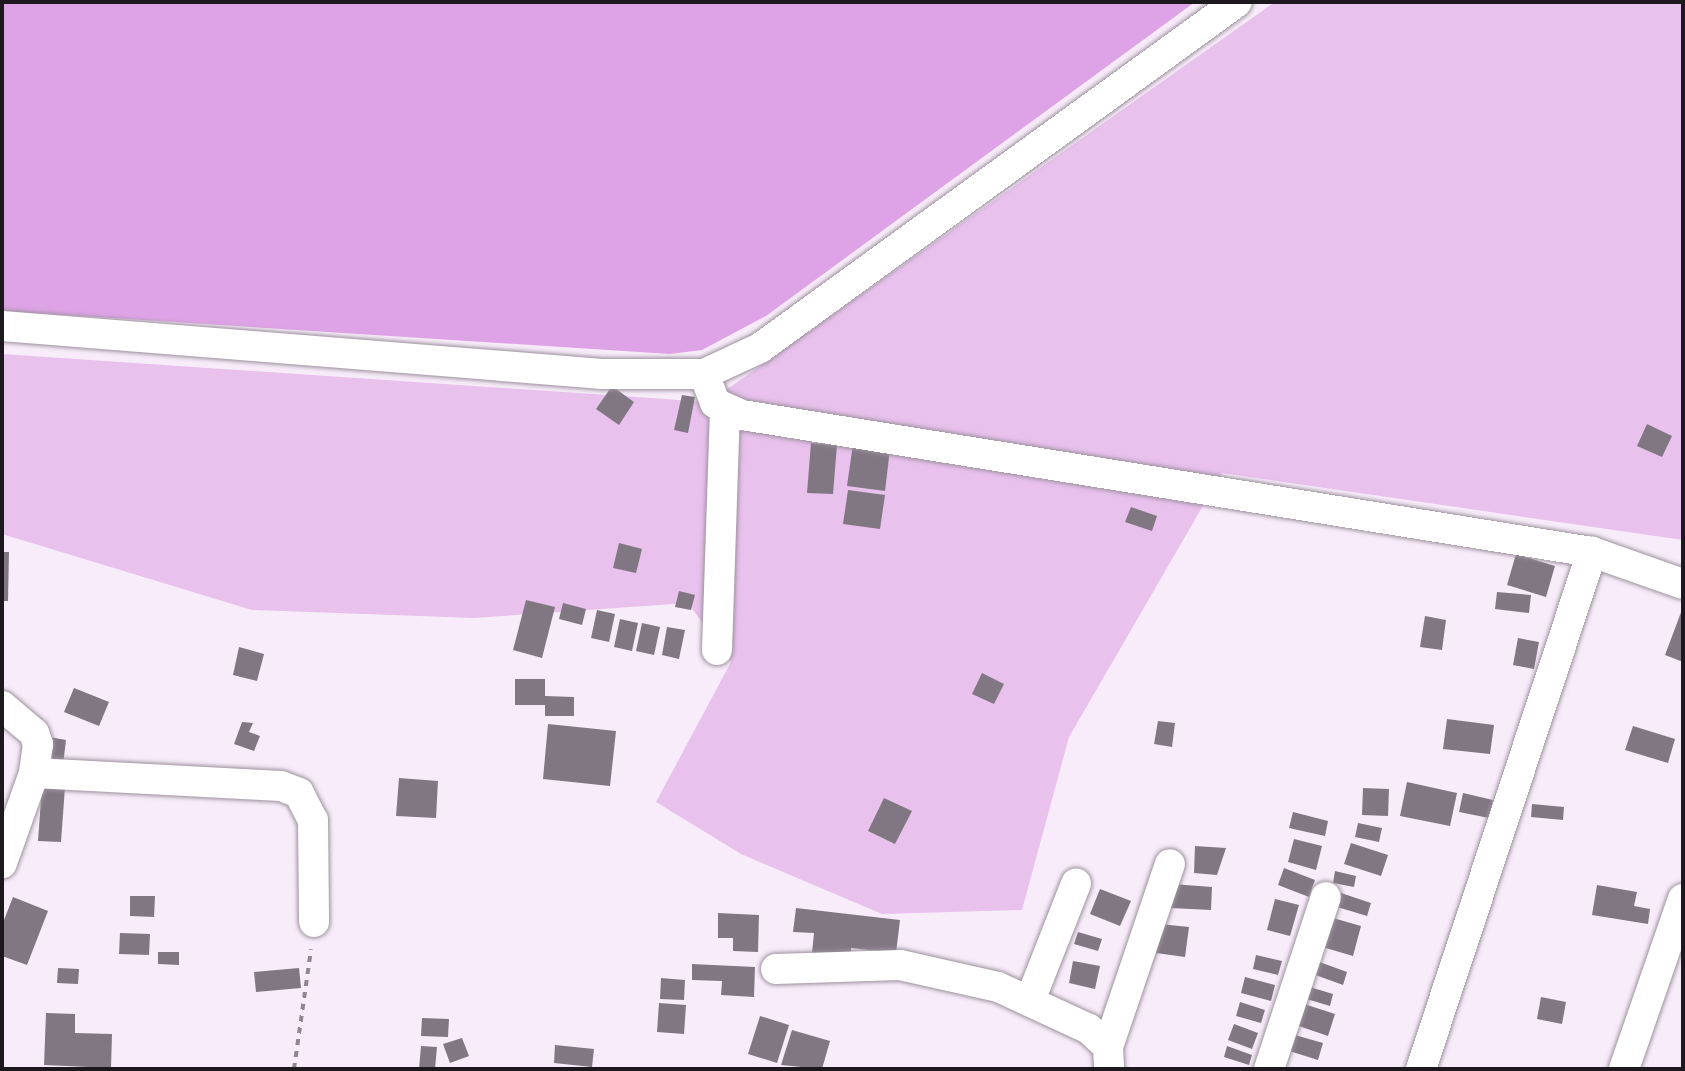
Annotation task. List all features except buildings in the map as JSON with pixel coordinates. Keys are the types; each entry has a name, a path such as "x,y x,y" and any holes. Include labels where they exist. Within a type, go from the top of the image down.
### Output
{"street":[{"path":"2,326 602,374 704,374 760,348 1237,2"},
{"path":"704,374 709,393 725,410 1592,552 1683,584"},
{"path":"717,650 725,410"},
{"path":"1421,1069 1592,552"},
{"path":"2,706 34,733 38,744 34,773 2,863"},
{"path":"34,773 281,786 299,793 313,820 314,922"},
{"path":"1108,1058 1170,864"},
{"path":"1031,998 1076,884"},
{"path":"1269,1069 1326,897"},
{"path":"1624,1069 1683,899"},
{"path":"776,969 900,965 1031,998 1089,1029 1108,1058"}],"path":[{"path":"294,1069 314,922"}],"shaded area":[{"path":"2,2 1195,2 766,316 702,350 670,354 2,311"},
{"path":"1275,2 1683,2 1683,540 1222,473 1069,737 1022,910 882,914 741,854 656,802 731,662 688,603 474,618 252,610 2,534 2,354 709,402"}]}
